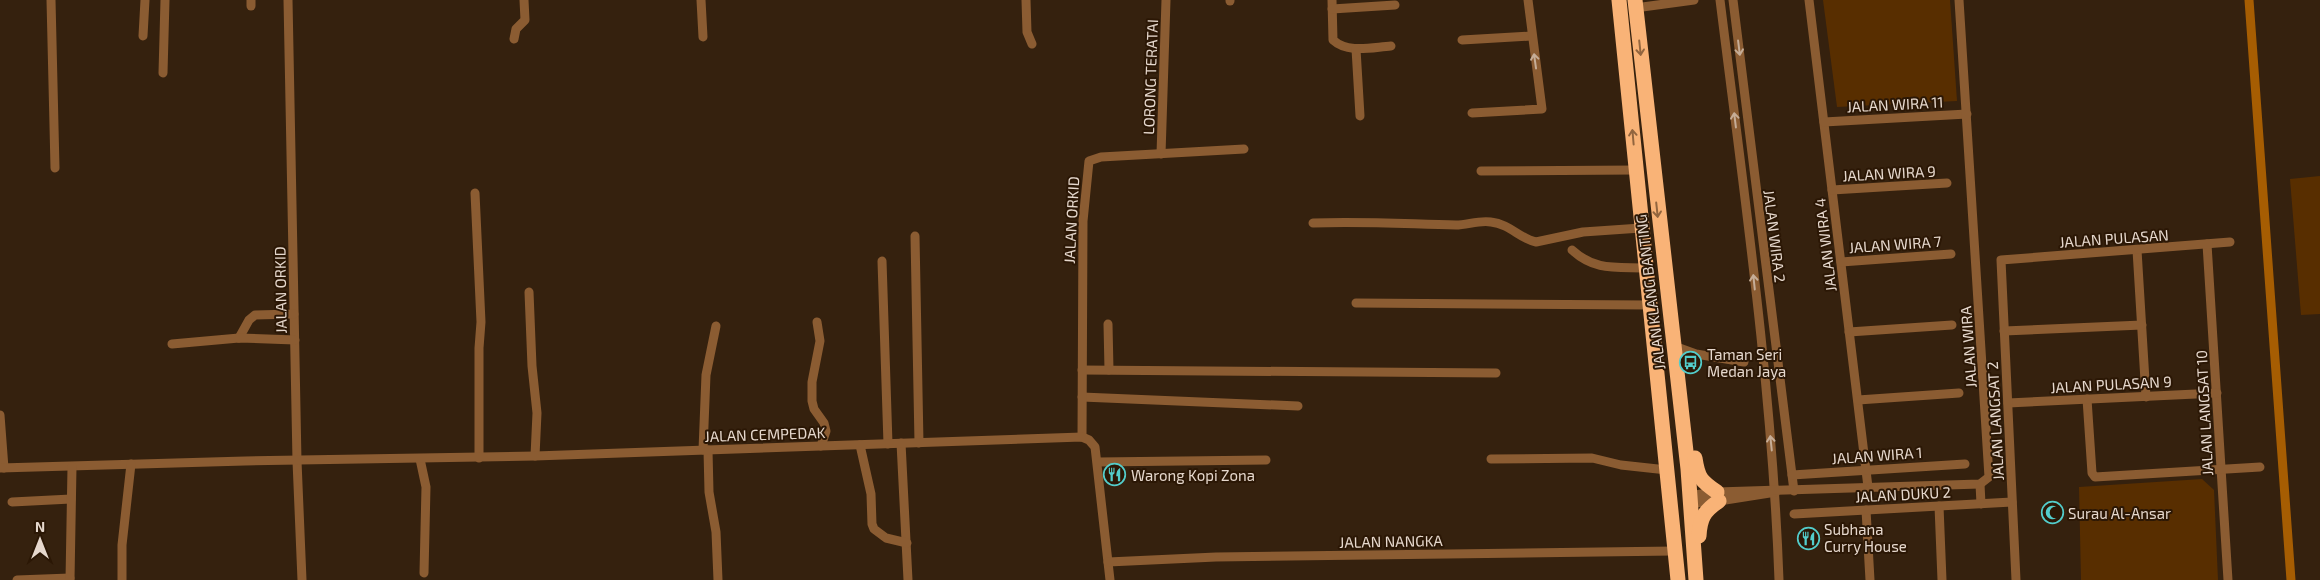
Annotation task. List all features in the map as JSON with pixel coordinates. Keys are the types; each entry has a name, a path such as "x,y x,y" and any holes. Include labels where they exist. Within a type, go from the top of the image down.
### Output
{"highway":[{"name":"JALAN KLANG BANTING","path":"1619,0 1645,268 1660,387 1678,580"},
{"name":"JALAN KLANG BANTING","path":"1635,4 1677,368 1697,580"},
{"path":"1677,368 1689,417 1698,474 1702,482 1718,497 1700,520 1697,580"},
{"path":"1660,387 1678,487 1690,498 1683,502 1679,510 1678,580"}],"street":[{"path":"51,0 55,168"},
{"path":"142,36 144,0"},
{"path":"164,73 165,0"},
{"name":"JALAN ORKID","path":"288,0 297,461 302,580"},
{"path":"514,39 516,29 525,20 524,0"},
{"path":"701,0 703,36"},
{"path":"1026,0 1027,32 1032,44"},
{"name":"LORONG TERATAI","path":"1161,154 1166,0"},
{"path":"1472,113 1542,109 1528,0"},
{"path":"1635,4 1694,0"},
{"path":"1720,0 1750,243 1776,492 1779,580"},
{"name":"JALAN WIRA 2","path":"1733,0 1794,491"},
{"name":"JALAN WIRA 4","path":"1809,0 1868,487"},
{"name":"JALAN WIRA","path":"1959,0 1989,470 1989,477 1980,484"},
{"path":"1391,46 1356,49 1345,47 1333,40 1332,5 1395,5"},
{"path":"1462,40 1532,36"},
{"path":"1356,49 1360,116"},
{"name":"JALAN WIRA 11","path":"1824,122 1967,114"},
{"name":"JALAN ORKID","path":"1082,437 1083,221 1088,164 1092,159 1101,157 1244,149"},
{"path":"1481,172 1636,170"},
{"name":"JALAN WIRA 9","path":"1832,190 1947,184"},
{"path":"475,193 481,322 479,348 479,458"},
{"path":"1313,223 1358,221 1459,225 1490,222 1510,227 1530,241 1536,242 1582,232 1641,228"},
{"path":"915,236 919,443"},
{"name":"JALAN PULASAN","path":"2000,260 2230,242"},
{"name":"JALAN LANGSAT 10","path":"2207,244 2228,580"},
{"path":"1572,250 1584,260 1597,266 1645,268"},
{"path":"2137,250 2146,397"},
{"name":"JALAN WIRA 7","path":"1841,262 1951,254"},
{"name":"JALAN LANGSAT 2","path":"2000,260 2016,580"},
{"path":"882,261 888,444"},
{"path":"529,292 532,366 537,413 535,456"},
{"path":"1356,303 1650,305"},
{"path":"239,338 249,320 255,315 294,314"},
{"path":"817,322 820,341 812,382 812,401 814,409 824,423 826,431 822,446"},
{"path":"1108,324 1109,370"},
{"path":"1849,332 1952,325"},
{"path":"2004,331 2142,325"},
{"path":"716,326 706,375 706,450 709,492 716,532 718,580"},
{"path":"172,344 239,338 295,340"},
{"path":"1674,346 1696,354 1744,362"},
{"path":"1082,370 1496,373"},
{"path":"1858,400 1959,393"},
{"name":"JALAN PULASAN 9","path":"2008,403 2216,393"},
{"path":"1082,397 1298,406"},
{"path":"2087,399 2092,474 2095,477 2260,467"},
{"path":"0,415 2,468"},
{"path":"1082,437 1093,443 1098,462 1110,580"},
{"name":"JALAN CEMPEDAK","path":"2,468 479,458 1082,437"},
{"path":"901,443 908,580"},
{"path":"860,445 871,494 872,524 874,529 886,538 907,543"},
{"path":"420,458 426,487 424,573"},
{"path":"1491,459 1592,458 1621,465 1667,470"},
{"path":"1098,462 1266,460"},
{"path":"122,580 122,545 131,464"},
{"name":"JALAN WIRA 1","path":"1792,475 1965,464"},
{"path":"17,580 70,579 72,467"},
{"path":"1690,498 1694,495 1718,497 1868,487 1980,484 1981,504"},
{"path":"12,502 71,499"},
{"name":"JALAN DUKU 2","path":"1794,514 2012,502"},
{"path":"1938,506 1942,580"},
{"path":"1866,510 1870,580"},
{"name":"JALAN NANGKA","path":"1108,562 1216,557 1674,551"}],"shaded area":[{"path":"1823,0 1950,0 1957,101 1837,107"},
{"path":"2320,176 2320,314 2301,315 2290,179"},
{"path":"2202,479 2214,490 2218,580 2081,580 2079,487"}],"waterway":[{"path":"2249,0 2291,580"}],"place":[{"name":"Taman Seri Medan Jaya","path":"1691,363"},
{"name":"Warong Kopi Zona","path":"1115,475"},
{"name":"Surau Al-Ansar","path":"2052,513"},
{"name":"Subhana Curry House","path":"1808,538"}]}
